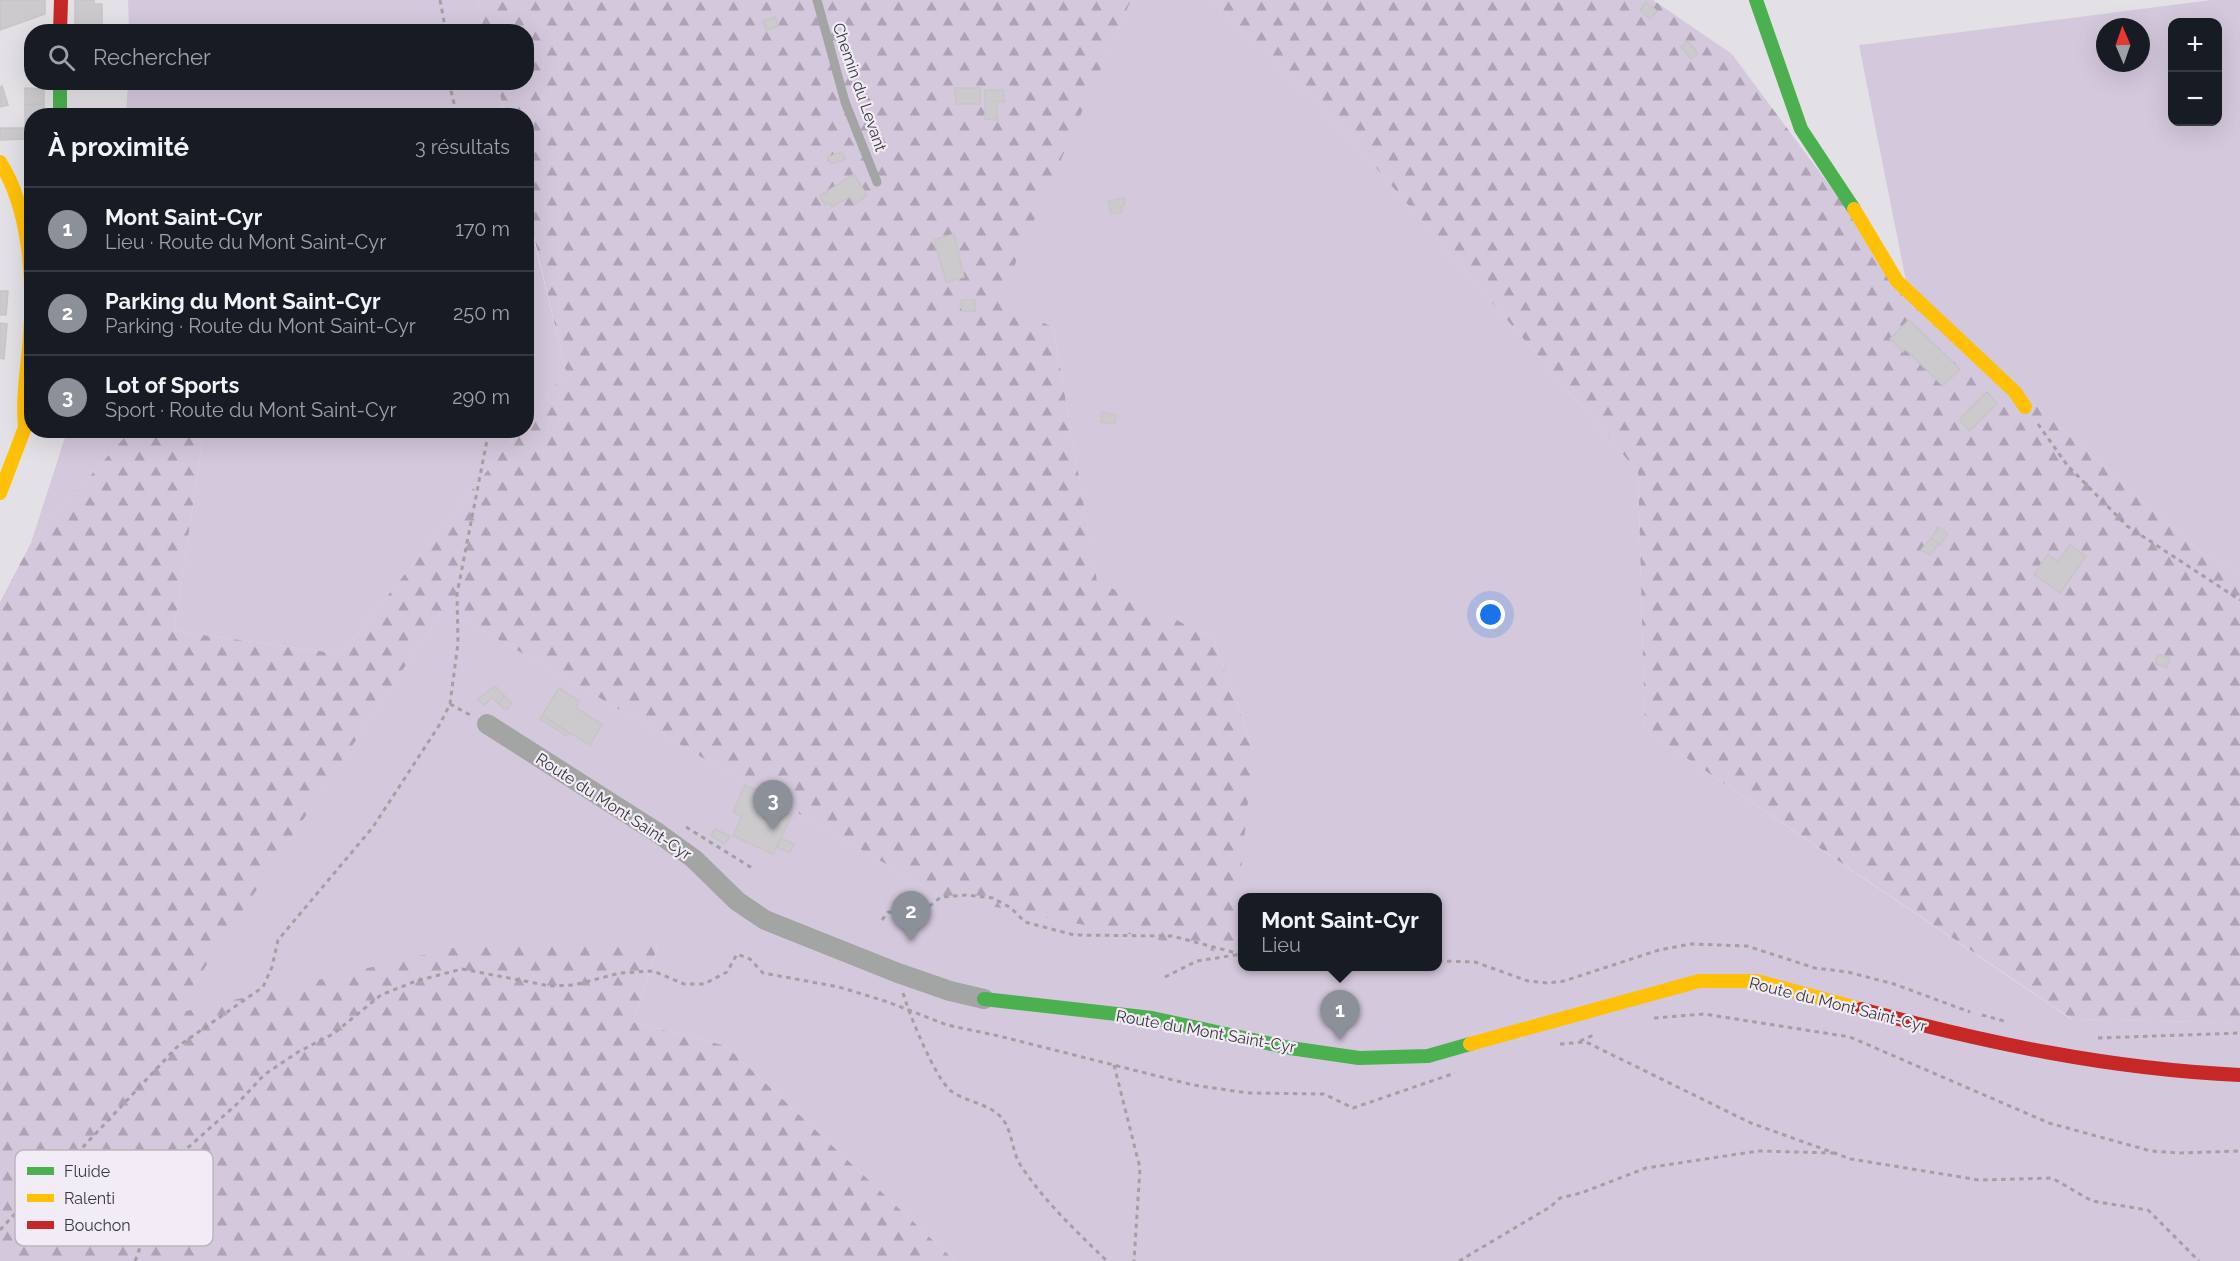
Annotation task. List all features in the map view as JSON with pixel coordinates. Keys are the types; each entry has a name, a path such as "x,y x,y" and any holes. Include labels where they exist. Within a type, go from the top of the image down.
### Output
{"street":[{"path":"60,24 61,0"},
{"path":"1756,0 1801,129 1841,187 1897,281 2015,392 2025,407"},
{"path":"60,90 60,108"},
{"path":"0,162 10,174 17,194 24,238"},
{"path":"24,391 22,410 24,418"},
{"path":"0,493 24,432"},
{"name":"Route du Mont Saint-Cyr","path":"487,724 658,832 694,859 737,901 765,920 898,974 950,992 984,999 1153,1018 1356,1058 1398,1060 1428,1056 1677,986 1727,979 1757,981 2012,1048 2193,1075 2240,1075"}],"lane":[{"name":"Chemin du Levant","path":"817,0 845,102 878,182"}],"path":[{"path":"440,0 444,24"},
{"path":"451,90 455,108"},
{"path":"2025,407 2067,465 2127,526 2240,600"},
{"path":"80,1150 177,1047 263,987 272,967 278,940 373,827 450,704 458,653 457,594 487,438"},
{"path":"450,704 487,724"},
{"path":"687,827 752,868"},
{"path":"882,920 888,912 919,914 941,897 967,895 993,898 1011,908 1024,922 1074,935 1173,936 1238,953"},
{"path":"185,1150 238,1103 264,1075 298,1052 333,1034 381,995 416,981 462,969 550,986 574,985 620,973 653,971 684,984 705,984 727,972 737,954 750,959 763,973 839,987 947,1025 1193,1085 1226,1090 1324,1094 1353,1108 1462,1071"},
{"path":"1165,977 1197,961 1238,954"},
{"path":"908,1010 936,1070 950,1090 1000,1116 1009,1129 1011,1144 1019,1163 1042,1196 1107,1261"},
{"path":"1649,1019 1704,1014 1850,1037 1864,1041 1900,1061 2049,1123 2151,1151 2240,1151"},
{"path":"1559,1044 1577,1042 1597,1034"},
{"path":"1577,1042 1597,1047 1751,1123 1851,1159 1979,1180 2052,1178 2092,1201 2148,1210 2199,1261"},
{"path":"1114,1065 1140,1168 1134,1261"},
{"path":"1459,1261 1550,1207 1560,1198 1581,1193 1646,1168 1758,1151 1837,1154"},
{"path":"0,1230 15,1214"},
{"path":"135,1261 141,1246"}],"green space":[{"path":"128,0 477,0 482,24 129,24"},
{"path":"477,0 1131,0 998,303 1053,327 1097,581 1213,638 1253,749 1233,955 941,896 444,608 174,1014 461,946 658,945 633,1022 726,1046 955,1261 0,1261 0,602 31,543 124,438 203,438 174,631 341,654 513,438 534,438 534,413 566,372 534,237 534,108 503,108 499,90 534,90 534,24 482,24"},
{"path":"1131,0 1212,0 1347,134 1638,472 1645,730 2071,1019 2240,1023 2240,1261 955,1261 726,1046 633,1022 658,946 173,1015 444,608 941,896 1253,749 1213,638 1097,582 1053,327 997,303"},
{"path":"1212,0 1653,0 1732,54 1908,291 2201,553 2240,572 2240,1023 2072,1019 1645,730 1638,472 1347,134"},
{"path":"2211,0 2240,0 2240,572 2201,553 1908,291 1859,45"},
{"path":"128,90 499,90 503,108 126,108"},
{"path":"534,240 566,372 534,413"},
{"path":"65,438 124,438 31,543"},
{"path":"203,438 513,438 341,654 174,631"}],"building":[{"path":"0,0 45,0 45,14 0,30"},
{"path":"75,0 94,0 94,4 102,4 102,24 75,24"},
{"path":"1646,2 1657,11 1650,19 1640,10"},
{"path":"775,17 778,26 766,30 763,21"},
{"path":"1688,41 1698,54 1691,59 1681,47"},
{"path":"2,86 8,105 0,107 0,87"},
{"path":"955,88 980,88 980,104 956,104"},
{"path":"25,90 44,90 44,104 25,105"},
{"path":"985,90 1003,90 1004,102 997,101 997,120 985,119"},
{"path":"44,104 44,108 25,108 25,105"},
{"path":"0,128 24,128 24,139 0,140"},
{"path":"842,152 845,159 831,164 828,157"},
{"path":"854,174 867,196 855,204 851,196 832,207 829,203 825,205 820,196"},
{"path":"1124,198 1125,205 1121,207 1122,212 1111,214 1108,201"},
{"path":"954,234 964,277 946,282 934,240"},
{"path":"0,291 8,291 6,315 0,315"},
{"path":"961,300 975,300 975,311 962,311"},
{"path":"1909,320 1960,369 1943,386 1905,349 1903,352 1890,339"},
{"path":"0,323 7,324 4,359 0,358"},
{"path":"1986,392 1997,403 1970,431 1959,420"},
{"path":"1102,412 1116,415 1115,424 1101,422"},
{"path":"1939,527 1948,534 1940,545 1931,538"},
{"path":"1931,538 1939,544 1930,555 1921,550"},
{"path":"2070,545 2086,556 2060,593 2034,574 2048,554 2058,562"},
{"path":"2158,654 2170,658 2167,668 2155,663"},
{"path":"495,686 505,696 498,703 492,698 484,705 478,699"},
{"path":"559,688 579,701 576,708 602,724 590,745 542,716"},
{"path":"505,696 512,703 506,710 498,703"},
{"path":"542,716 569,733 567,736 540,719"},
{"path":"745,785 757,790 753,797 792,815 773,854 733,836 742,817 733,812"},
{"path":"715,829 730,836 725,844 711,836"},
{"path":"781,838 794,844 790,853 777,847"}],"traffic: fast":[{"path":"1756,0 1801,129 1854,209"},
{"path":"60,90 60,108"},
{"path":"984,999 1152,1018 1290,1048 1359,1058 1428,1056 1470,1044"}],"traffic: slow":[{"path":"0,162 10,181 24,223"},
{"path":"1854,209 1897,281 2015,392 2025,407"},
{"path":"0,493 24,430"},
{"path":"1470,1044 1699,981 1757,981 1861,1009"}],"traffic: jam":[{"path":"60,24 61,0"},
{"path":"1861,1009 1955,1033 2049,1052 2144,1067 2240,1075"}],"place":[{"name":"Lot of Sports","path":"773,830"},
{"name":"Parking du Mont Saint-Cyr","path":"911,941"},
{"name":"Mont Saint-Cyr","path":"1340,1040"}]}
